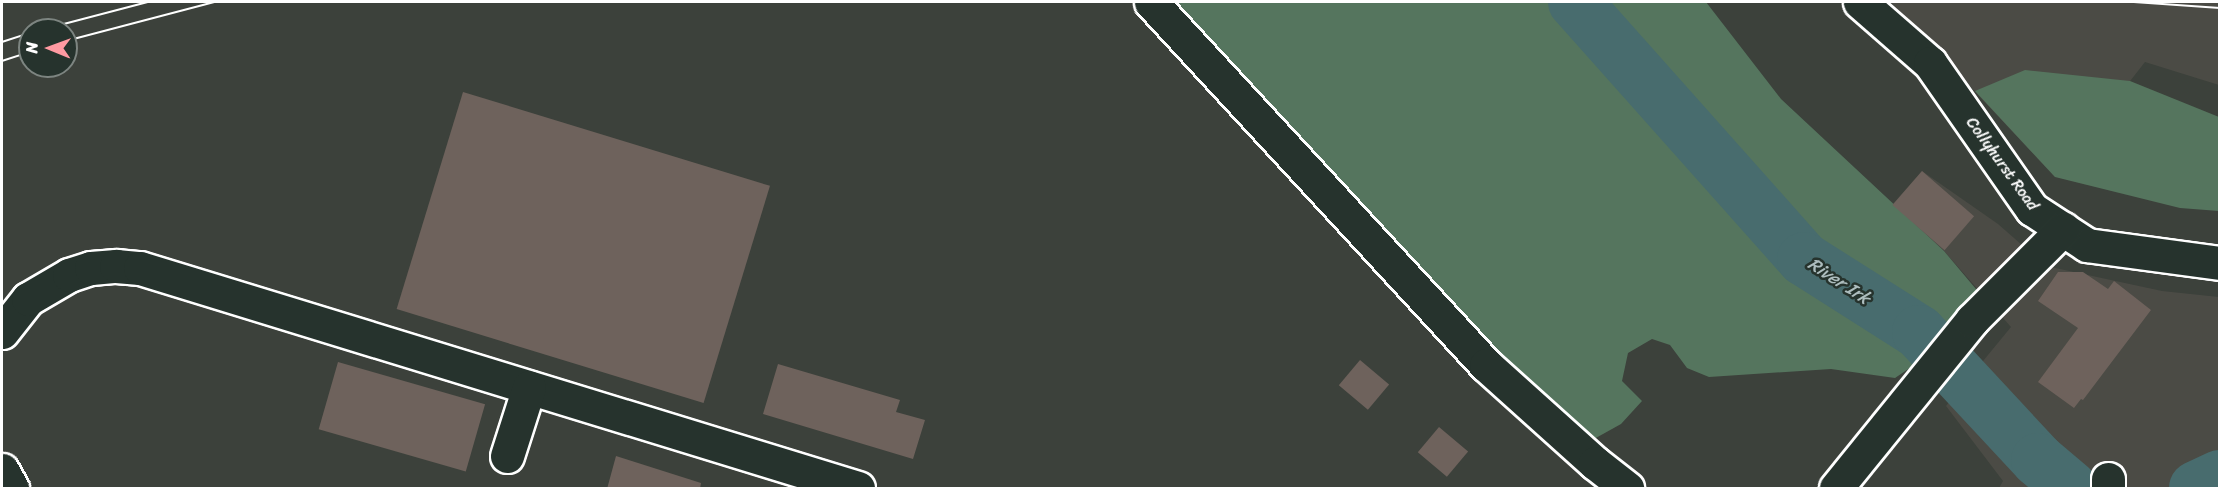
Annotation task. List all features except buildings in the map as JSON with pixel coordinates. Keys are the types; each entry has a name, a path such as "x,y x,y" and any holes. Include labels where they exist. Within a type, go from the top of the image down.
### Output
{"street":[{"path":"1151,2 1486,365 1627,489"},
{"name":"Collyhurst Road","path":"1860,2 1930,63 2032,209 2086,245 2220,263"},
{"path":"1836,489 1972,320 2063,230"},
{"path":"2,332 28,299 49,285 91,268 124,267 171,276 858,489"},
{"path":"507,456 529,387"},
{"path":"2,470 12,489"}],"shaded area":[{"path":"1891,2 2219,2 2219,85 2145,62 2055,177"},
{"path":"1922,171 1998,224 2046,266 2162,291 2219,297 2219,488 1999,488 2003,481 1946,406 2011,327 1944,251 1892,205"}],"green space":[{"path":"1168,2 1556,2 1721,190 1794,265 1908,341 1926,357 1895,378 1831,369 1709,377 1687,368 1670,345 1652,339 1628,353 1622,381 1642,401 1621,424 1594,439 1546,403 1443,303"},
{"path":"1600,2 1706,2 1781,99 1944,251 1981,295 1945,338 1815,247 1666,87 1618,30"},
{"path":"2025,70 2130,81 2219,117 2219,211 2180,208 2055,177 1975,91"}],"water":[{"path":"1556,2 1600,2 1618,30 1583,30"}],"waterway":[{"name":"River Irk","path":"1575,2 1804,259 1919,332 2038,460 2071,488"},
{"name":"River Irk","path":"2196,488 2220,477"}],"tram line":[{"path":"78,20 148,2"},
{"path":"78,38 215,2"},
{"path":"2134,2 2220,8"},
{"path":"2,42 18,37"},
{"path":"2,61 18,56"}]}
